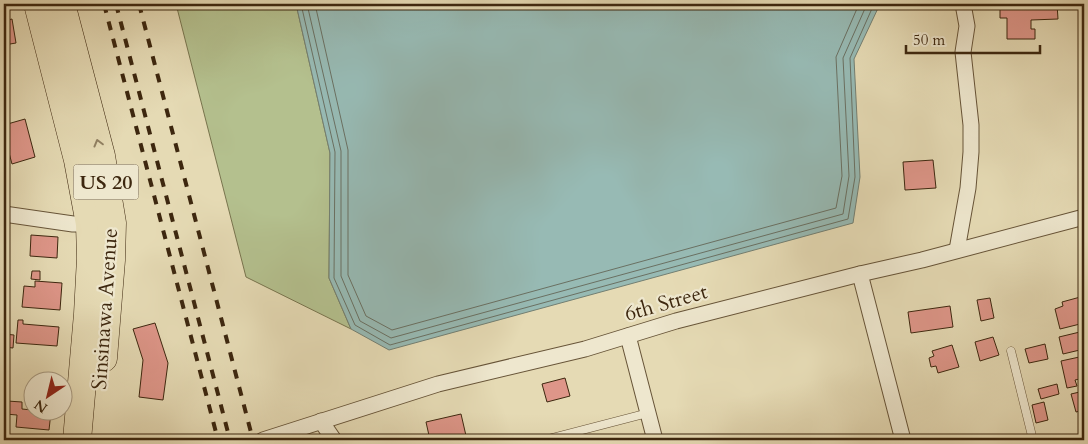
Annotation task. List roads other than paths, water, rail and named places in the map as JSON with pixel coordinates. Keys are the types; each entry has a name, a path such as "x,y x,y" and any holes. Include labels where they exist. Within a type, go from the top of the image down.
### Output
{"highway":[{"name":"Sinsinawa Avenue","path":"38,4 58,36 66,68 78,160 101,223 107,317 94,440"},
{"name":"Sinsinawa Avenue","path":"58,36 61,4"},
{"name":"Sinsinawa Avenue","path":"77,440 85,365 91,258 101,223"}],"street":[{"path":"957,250 968,188 971,152 971,125 963,52 967,26 963,4"},
{"path":"4,214 73,224 101,223"},
{"name":"6th Street","path":"263,440 438,384 585,349 676,321 922,260 1084,217"},
{"path":"860,274 903,440"},
{"path":"628,336 655,440"},
{"path":"321,421 334,440"}],"lane":[{"path":"1011,351 1033,440"},
{"path":"544,440 648,413"}],"water":[{"path":"296,4 880,4 854,59 860,177 853,223 389,350 351,329 329,278 330,153"}],"railway":[{"path":"104,4 218,440"},
{"path":"116,4 230,440"},
{"path":"139,4 253,440"}]}
